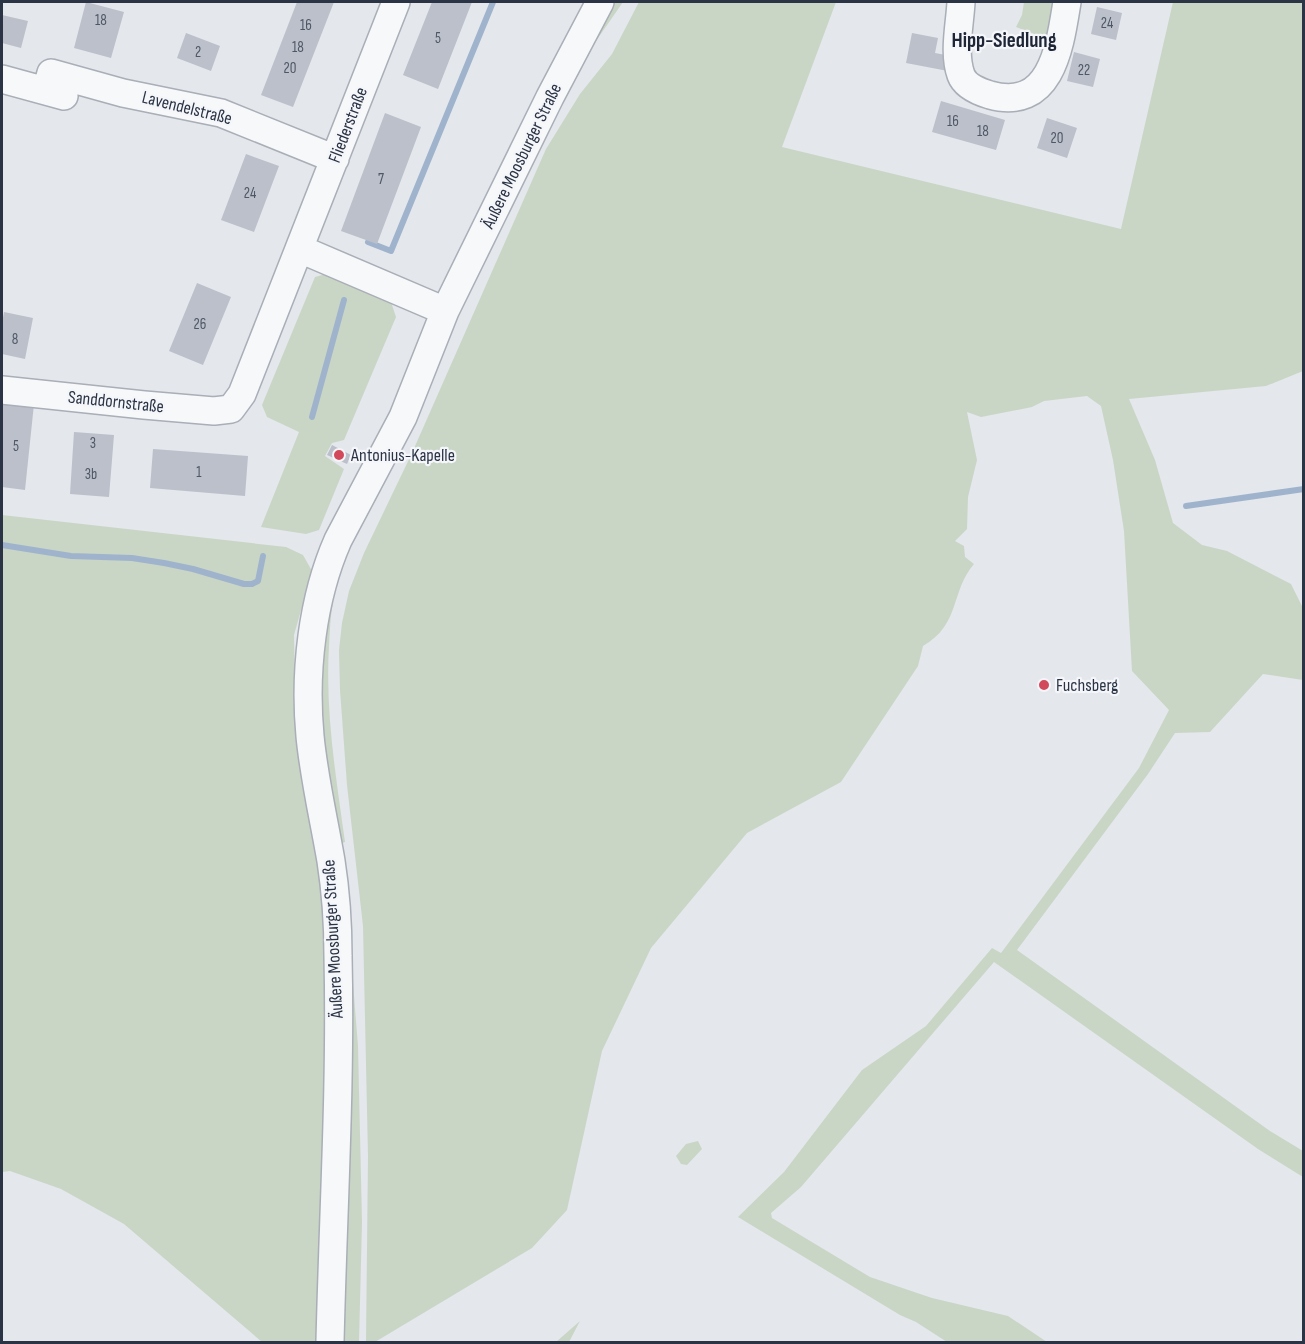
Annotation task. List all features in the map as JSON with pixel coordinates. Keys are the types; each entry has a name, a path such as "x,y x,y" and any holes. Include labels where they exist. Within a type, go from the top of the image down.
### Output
{"street":[{"name":"Fliederstraße","path":"231,409 242,394 396,2"},
{"name":"Äußere Moosburger Straße","path":"330,1342 338,1079 338,956 333,878 314,762 309,700 311,641 315,614 338,540 403,417 445,311 550,97 600,2"},
{"path":"961,2 958,42 961,76 973,88 983,93 1014,98 1028,94 1037,88 1046,77 1059,43 1066,2"},
{"name":"Lavendelstraße","path":"2,79 101,106 105,88 221,113 335,159"},
{"path":"300,249 445,311"},
{"name":"Sanddornstraße","path":"2,390 214,411 231,409"}],"green space":[{"path":"606,2 623,2 596,41 580,46"},
{"path":"639,2 836,2 782,147 1121,229 1173,2 1303,2 1303,371 1266,386 1129,399 1155,460 1173,523 1202,545 1227,551 1291,584 1303,608 1303,680 1263,674 1210,732 1175,733 1148,774 1017,950 1270,1131 1303,1151 1303,1177 1258,1149 994,962 801,1187 771,1213 772,1218 870,1277 932,1298 1008,1316 1047,1342 947,1342 738,1217 784,1172 862,1070 926,1026 992,948 1001,953 1139,768 1169,710 1132,671 1124,531 1113,460 1101,406 1087,396 1044,401 1032,407 981,417 967,412 977,460 968,497 967,529 955,541 964,546 965,557 974,564 966,575 944,628 923,646 918,666 841,782 747,833 651,948 602,1051 567,1210 532,1248 375,1342 366,1342 368,1156 363,926 347,785 340,690 339,650 342,623 349,591 364,553 412,453 546,149 580,94 612,54"},
{"path":"1024,2 1055,2 1048,39 1016,27 1022,15"},
{"path":"326,274 391,302 396,317 344,440 332,443 325,456 344,469 319,530 306,534 261,527 299,432 267,417 262,405 315,277"},
{"path":"2,515 286,547 303,555 312,571 294,635 296,733 322,879 326,954 320,1342 262,1342 124,1224 61,1189 10,1171 2,1172"},
{"path":"361,525 336,587 330,631 328,671 330,720 345,842 340,844 320,721 318,663 341,562"},
{"path":"345,882 358,1046 362,1222 359,1342 342,1342"},
{"path":"698,1141 702,1149 687,1165 681,1164 676,1156 686,1144"},
{"path":"580,1321 569,1342 556,1342"}],"building":[{"path":"86,2 124,12 111,58 74,48"},
{"path":"297,2 334,2 293,107 261,95"},
{"path":"432,2 472,2 438,89 403,75"},
{"path":"1097,7 1122,13 1116,40 1091,34"},
{"path":"2,15 28,21 21,48 2,43"},
{"path":"186,33 220,46 211,71 177,58"},
{"path":"912,33 938,38 935,53 951,56 948,71 906,63"},
{"path":"1074,52 1100,59 1093,87 1067,81"},
{"path":"941,101 1005,120 996,150 932,132"},
{"path":"385,113 421,127 377,244 341,231"},
{"path":"1047,118 1077,128 1067,158 1037,148"},
{"path":"246,154 279,166 254,232 221,220"},
{"path":"197,283 231,297 203,365 169,351"},
{"path":"4,312 33,318 25,359 2,354"},
{"path":"2,400 34,404 25,490 2,487"},
{"path":"74,432 114,435 109,497 70,494"},
{"name":"Antonius-Kapelle","path":"332,445 351,455 347,464 327,455"},
{"path":"153,449 248,456 245,496 150,488"}],"waterway":[{"path":"368,242 391,251 493,2"},
{"path":"312,417 344,300"},
{"path":"1186,506 1304,489"},
{"path":"2,545 71,556 132,558 164,563 244,584 258,581 263,556"}],"place":[{"name":"Antonius-Kapelle","path":"339,455"},
{"name":"Fuchsberg","path":"1044,685"}],"district":[{"name":"Hipp-Siedlung","path":"1004,40"}]}
